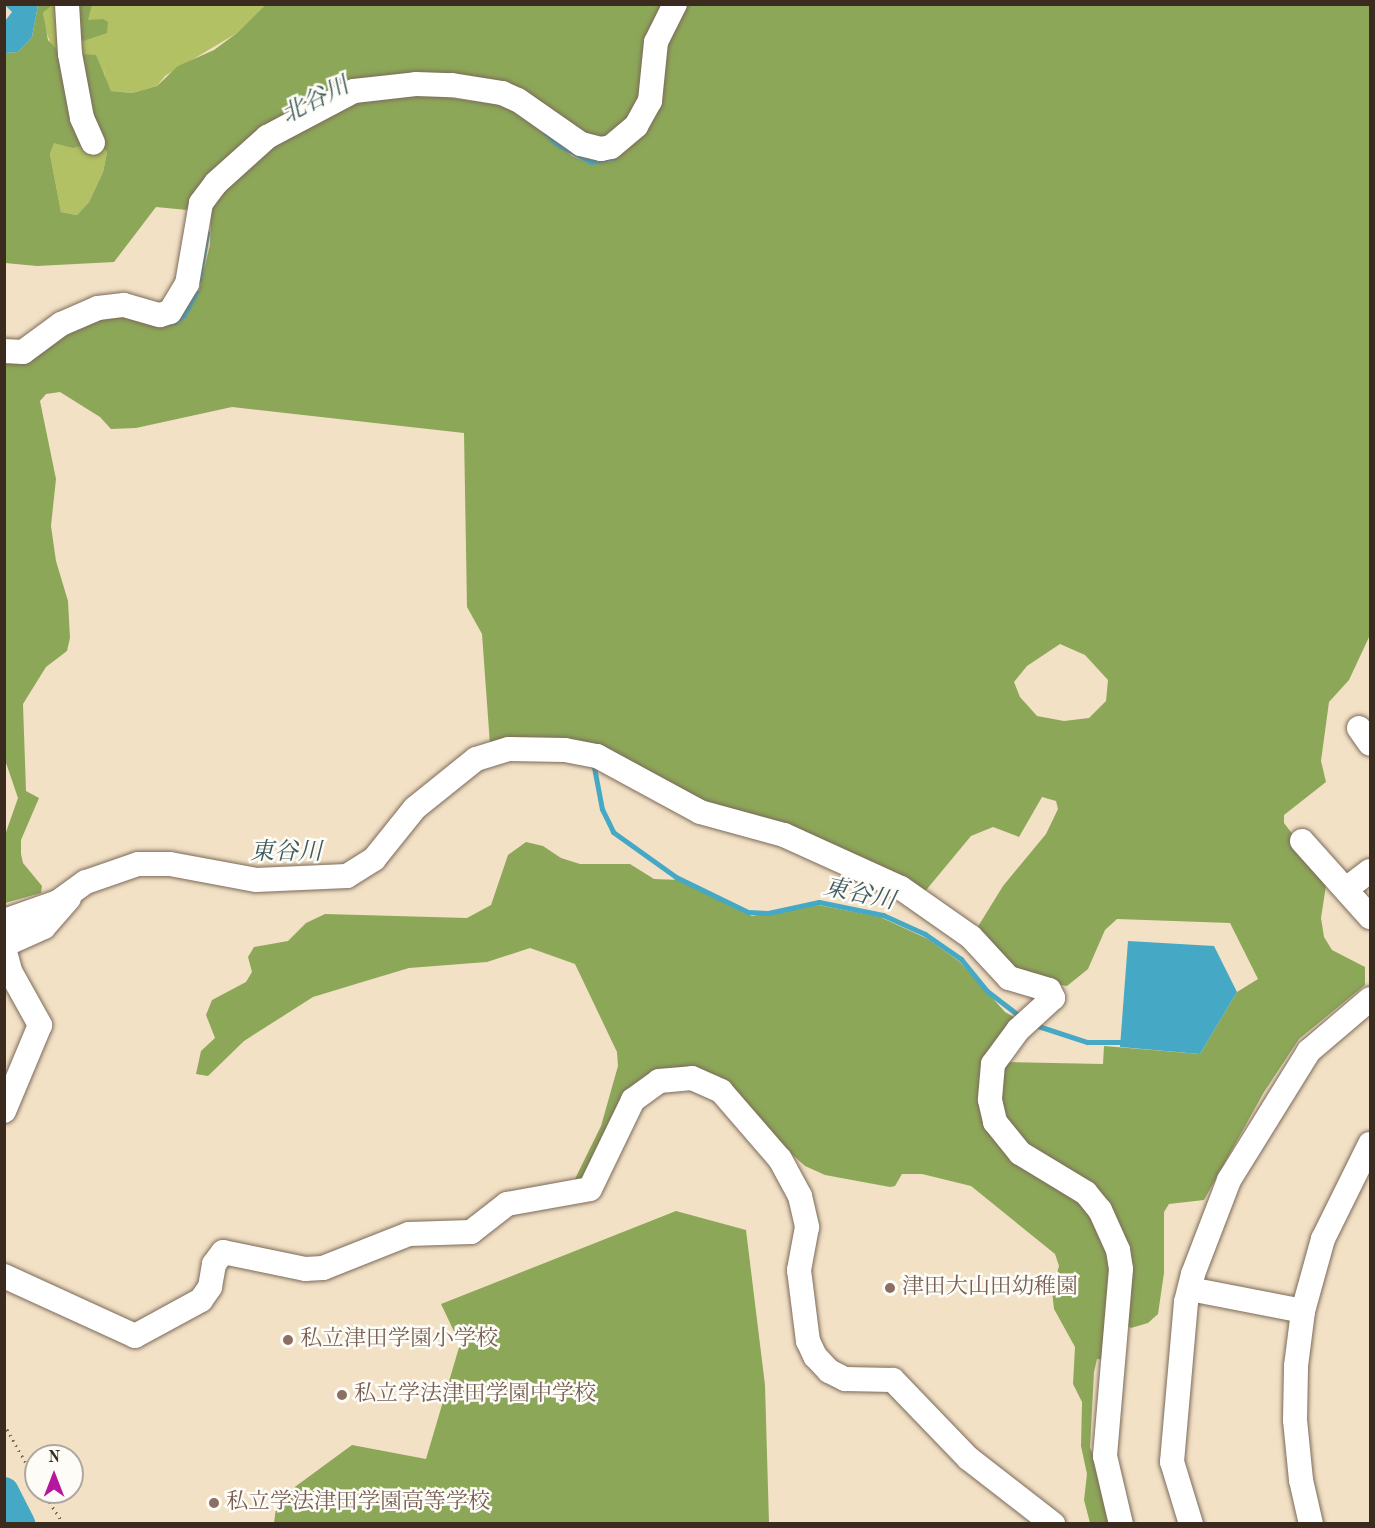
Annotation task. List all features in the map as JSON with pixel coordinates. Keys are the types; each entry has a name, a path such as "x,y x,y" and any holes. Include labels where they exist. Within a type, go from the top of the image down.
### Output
{"street":[{"path":"67,4 70,54 82,118 93,143"},
{"path":"4,351 23,352 61,324 98,308 124,305 160,315 170,312 188,284 201,203 216,183 267,137 354,91 416,84 452,85 502,93 518,99 581,144 601,149 611,147 636,126 652,97 656,42 675,4"},
{"path":"4,1111 40,1025 10,971 4,946 44,927 71,895 86,882 138,864 170,864 256,880 347,876 374,859 415,808 476,759 509,748 565,750 615,762 700,812 783,835 921,898 971,937 1009,978 1049,990 1053,998 1050,1004 1026,1024 993,1064 989,1079 995,1122 1020,1153 1086,1193 1110,1230 1122,1269 1105,1456 1121,1524"},
{"path":"1302,841 1371,916"},
{"path":"1346,889 1371,871"},
{"path":"4,921 71,895"},
{"path":"1191,1524 1172,1462 1190,1289 1229,1180 1309,1051 1371,999"},
{"path":"4,1276 123,1332 144,1333 201,1300 210,1287 214,1264 223,1252 305,1269 323,1268 409,1234 471,1232 507,1204 590,1189 633,1100 659,1081 692,1078 722,1091 780,1159 800,1196 807,1227 799,1270 808,1341 815,1356 829,1371 845,1379 893,1380 968,1458 1053,1524"},
{"path":"1311,1524 1301,1480 1295,1420 1296,1366 1303,1311 1323,1239 1371,1144"},
{"path":"1190,1289 1303,1311"}],"path":[{"path":"4,1424 24,1460"},
{"path":"51,1504 64,1524"}],"green space":[{"path":"52,4 265,5 237,33 165,76 157,86 132,93 111,91 105,82 104,67 107,152 103,172 89,202 77,215 61,212 50,154 54,142 72,148 59,52 52,48 44,25 43,13"},
{"path":"38,5 52,5 43,13 48,40 59,52 86,145 72,148 54,143 50,154 61,212 77,215 89,202 103,172 107,152 97,140 79,54 96,55 111,91 132,93 157,86 178,66 214,50 237,33 265,5 671,5 647,101 601,146 518,96 369,83 201,193 187,210 156,207 114,262 37,266 5,263 5,53 18,52 32,37"},
{"path":"72,5 92,5 88,20 103,19 108,22 107,33 83,41 77,35"},
{"path":"688,5 1370,5 1370,635 1349,680 1329,702 1321,761 1326,782 1284,815 1284,823 1327,879 1321,918 1324,937 1332,950 1365,967 1365,985 1299,1039 1264,1092 1204,1200 1169,1204 1164,1212 1164,1273 1158,1314 1148,1323 1131,1328 1124,1324 1116,1227 1016,1142 999,1115 1004,1062 1103,1064 1104,1046 1200,1054 1237,992 1258,979 1230,923 1117,919 1105,930 1088,969 1067,986 1025,979 974,933 1003,886 1046,834 1058,809 1056,801 1042,797 1019,837 993,827 971,836 922,895 718,816 634,769 490,745 482,634 467,607 464,433 232,407 136,428 111,429 100,417 60,392 46,394 40,401 56,479 51,526 56,561 68,601 70,638 67,651 46,667 23,704 26,791 39,798 21,840 21,854 23,863 42,886 41,893 5,903 5,835 18,798 4,757 5,361 98,318 116,315 166,326 180,322 199,290 210,245 211,210 221,195 269,149 356,102 386,96 437,96 509,106 572,156 591,164 612,161 645,132 671,26","holes":["1060,644 1085,655 1108,680 1106,701 1089,718 1064,721 1037,716 1020,697 1014,682 1027,666"]},
{"path":"526,842 543,846 561,858 580,864 630,864 654,879 679,880 752,916 818,905 880,917 928,939 960,962 1005,1012 1019,1020 982,1099 1091,1210 1111,1254 1105,1360 1097,1359 1094,1372 1090,1448 1101,1473 1113,1523 1090,1523 1084,1500 1087,1474 1081,1446 1082,1402 1073,1384 1075,1347 1054,1309 1052,1291 1059,1266 1055,1254 971,1186 922,1174 902,1174 895,1186 890,1187 825,1175 805,1166 788,1151 736,1093 660,1071 590,1173 572,1185 601,1126 618,1066 617,1052 575,964 530,948 487,962 409,968 313,997 244,1041 208,1076 196,1074 201,1051 215,1038 206,1015 212,1000 246,982 252,972 248,957 254,947 288,941 306,923 325,914 467,918 491,905 508,855"},
{"path":"676,1211 746,1230 765,1385 769,1523 274,1523 277,1500 352,1445 426,1459 460,1344 441,1304"}],"water":[{"path":"5,5 38,5 32,37 18,52 5,53 5,21 12,12"},
{"path":"1128,941 1214,946 1237,992 1200,1054 1120,1047"}],"waterway":[{"name":"北谷川","path":"543,130 555,143 591,162 614,157"},
{"name":"北谷川","path":"199,280 207,233"},
{"name":"北谷川","path":"174,322 184,315 196,292"},
{"name":"東谷川","path":"593,762 602,809 613,832 676,877 748,912 768,913 819,902 883,915 925,934 961,959 987,991 1022,1018"},
{"name":"東谷川","path":"1035,1025 1087,1042 1121,1042"},
{"path":"4,1492 20,1524"}],"place":[{"name":"津田大山田幼稚園","path":"890,1288"},
{"name":"私立津田学園小学校","path":"288,1340"},
{"name":"私立学法津田学園中学校","path":"342,1395"},
{"name":"私立学法津田学園高等学校","path":"214,1503"}]}
